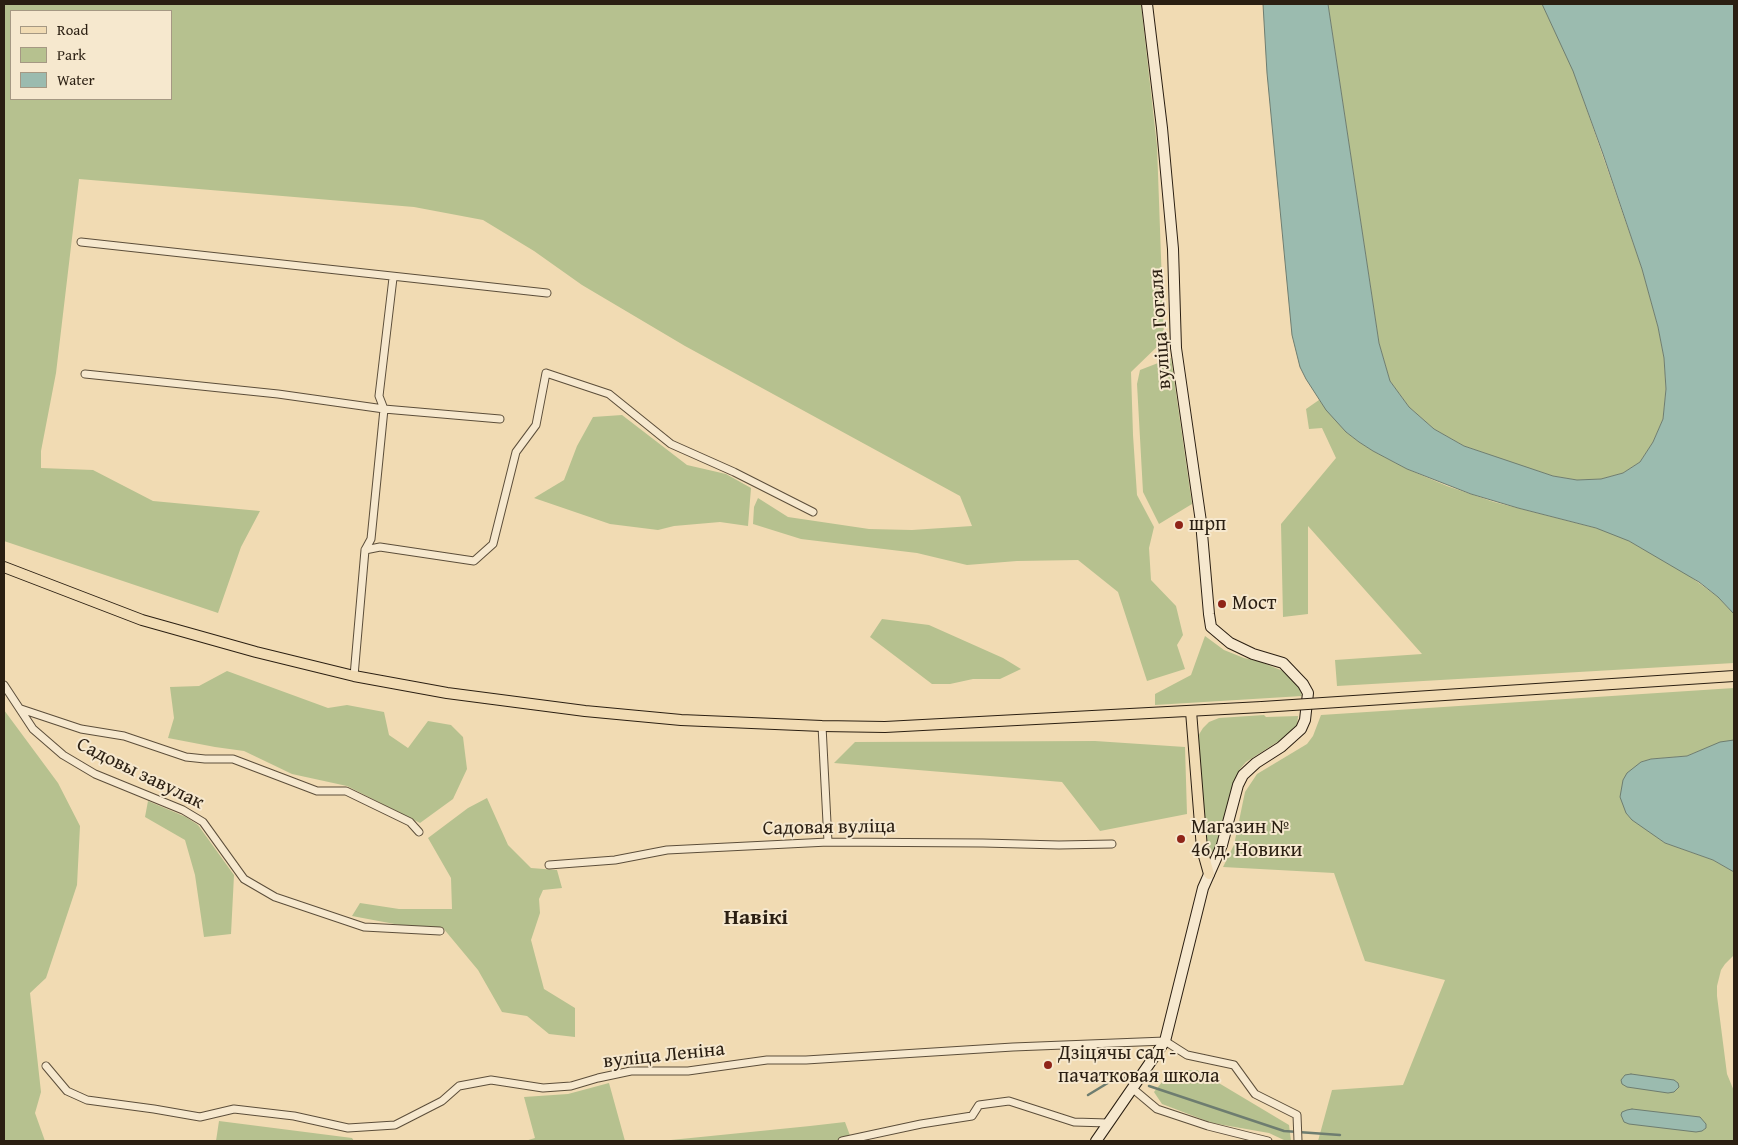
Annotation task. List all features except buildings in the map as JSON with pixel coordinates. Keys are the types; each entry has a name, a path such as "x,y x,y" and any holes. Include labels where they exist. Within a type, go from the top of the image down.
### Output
{"main road":[{"path":"4,567 142,620 256,652 354,676 447,693 585,711 681,720 822,726 920,725 1262,707 1734,676"},
{"path":"1192,711 1202,849 1208,874"}],"street":[{"name":"вуліца Гогаля","path":"1147,4 1162,128 1170,221 1176,348 1202,522 1211,627 1230,643 1253,654 1283,663 1304,684 1308,693 1305,720 1301,729 1294,737 1256,763 1243,775 1238,785 1222,844 1208,874"},
{"path":"81,242 363,272 393,278 546,293"},
{"path":"354,676 365,550 371,539 384,409 379,396 393,278"},
{"path":"365,550 380,547 474,561 493,544 516,452 536,425 546,373 608,394 671,444 734,472 813,512"},
{"path":"85,374 278,394 384,409 500,419"},
{"path":"4,685 20,709"},
{"name":"Садовы завулак","path":"20,709 81,728 124,736 186,757 233,759 317,791 346,791 410,822 419,832"},
{"name":"Садовы завулак","path":"20,709 33,729 63,755 95,774 183,810 202,822 244,879 275,897 364,927 440,931"},
{"path":"822,726 828,842"},
{"name":"Садовая вуліца","path":"549,865 616,860 667,850 828,842 1112,844"},
{"path":"1096,1141 1165,1041 1208,874"},
{"path":"1165,1041 1187,1055 1234,1065 1255,1094 1297,1115 1298,1141"},
{"name":"вуліца Леніна","path":"46,1066 67,1091 87,1100 200,1117 234,1110 260,1112 294,1116 348,1128 394,1124 442,1101 459,1086 491,1080 543,1088 571,1086 631,1071 688,1071 767,1060 806,1060 1003,1048 1165,1041"},
{"path":"1132,1088 1157,1109 1208,1126 1268,1141"},
{"path":"842,1141 921,1124 972,1116 980,1105 1009,1101 1074,1122 1108,1123"}],"green space":[{"path":"4,4 1141,4 1157,146 1164,340 1131,372 1133,435 1137,495 1154,527 1149,548 1151,580 1176,606 1183,635 1177,645 1185,669 1147,681 1118,592 1078,560 1017,561 967,565 917,553 801,539 753,524 754,507 758,498 788,517 869,529 912,530 972,526 960,496 685,346 582,285 534,251 483,220 414,207 79,179 56,373 41,451 41,468 93,470 153,501 260,511 241,547 218,613 4,541"},
{"path":"1328,4 1542,4 1573,70 1642,269 1658,327 1664,358 1666,389 1663,419 1653,442 1640,462 1623,473 1601,479 1577,480 1553,476 1528,468 1464,446 1434,429 1409,407 1390,381 1379,343"},
{"path":"1171,358 1192,504 1159,524 1143,492 1137,384 1140,370"},
{"path":"1319,400 1346,432 1373,451 1407,469 1447,486 1494,502 1607,531 1629,541 1688,575 1718,597 1734,614 1734,663 1337,686 1335,660 1422,654 1308,526 1308,614 1283,617 1281,524 1336,458 1322,428 1309,429 1306,409"},
{"path":"622,415 687,465 726,474 751,488 748,526 720,522 674,526 658,530 610,524 534,498 564,480 577,446 593,417"},
{"path":"882,619 929,625 1003,658 1021,669 1000,679 973,679 950,684 932,684 870,637"},
{"path":"1205,636 1224,650 1283,671 1294,679 1302,696 1155,705 1155,694 1191,675"},
{"path":"227,671 328,708 347,705 384,712 389,735 408,748 428,721 451,725 463,737 467,769 453,799 420,823 347,786 292,774 244,751 168,738 174,718 170,687 199,686"},
{"path":"1734,688 1734,740 1711,746 1687,756 1651,759 1641,762 1626,813 1665,843 1713,860 1734,872 1734,955 1721,970 1717,986 1717,996 1727,1074 1734,1091 1734,1141 1318,1141 1332,1090 1403,1085 1445,980 1365,961 1334,873 1223,867 1234,845 1245,792 1257,774 1307,744 1313,736 1321,715"},
{"path":"4,710 58,783 80,826 77,885 46,978 30,993 41,1092 35,1113 45,1141 4,1141"},
{"path":"1264,715 1266,717 1298,716 1297,726 1292,732 1246,762 1240,769 1233,784 1219,846 1215,852 1210,852 1206,848 1198,736 1209,722 1219,718"},
{"path":"1095,741 1185,747 1187,814 1100,831 1062,782 834,763 855,742"},
{"path":"487,798 508,845 531,868 557,870 562,888 543,890 539,899 540,913 531,940 544,989 575,1008 575,1037 549,1034 527,1016 502,1012 478,970 443,928 400,925 352,916 360,903 399,909 452,909 451,878 428,838 468,808"},
{"path":"148,801 186,817 198,825 234,875 231,934 204,937 195,875 185,840 145,817"},
{"path":"1197,1070 1289,1125 1291,1141 1286,1141 1269,1133 1212,1123 1162,1104 1154,1092 1171,1071"},
{"path":"609,1083 625,1141 525,1141 535,1138 524,1097 568,1094"},
{"path":"219,1121 352,1138 354,1141 216,1141"},
{"path":"845,1122 852,1141 661,1141 810,1126"}],"water":[{"path":"1263,4 1328,4 1379,343 1390,381 1409,407 1434,429 1464,446 1553,476 1577,480 1601,479 1623,473 1640,462 1653,442 1663,419 1666,389 1664,358 1658,327 1642,269 1603,154 1573,71 1542,4 1734,4 1734,614 1718,597 1699,582 1629,541 1596,528 1471,494 1407,469 1359,442 1346,432 1326,410 1300,367 1292,335 1267,73"},
{"path":"1734,740 1734,872 1713,860 1665,843 1632,820 1626,813 1620,797 1623,780 1627,773 1641,762 1651,759 1687,756 1720,742"},
{"path":"1631,1074 1674,1080 1678,1083 1679,1087 1674,1092 1668,1093 1627,1087 1622,1084 1621,1080 1625,1075"},
{"path":"1632,1109 1700,1117 1706,1124 1706,1128 1696,1132 1629,1124 1624,1122 1621,1115 1622,1112"}],"waterway":[{"path":"1088,1095 1116,1078 1129,1078"},
{"path":"1149,1086 1284,1131 1340,1135"}],"place":[{"name":"шрп","path":"1179,525"},
{"name":"Мост","path":"1222,604"},
{"name":"Магазин № 46 д. Новики","path":"1181,839"},
{"name":"Дзіцячы сад - пачатковая школа","path":"1048,1065"}],"district":[{"name":"Навікі","path":"756,918"}]}
